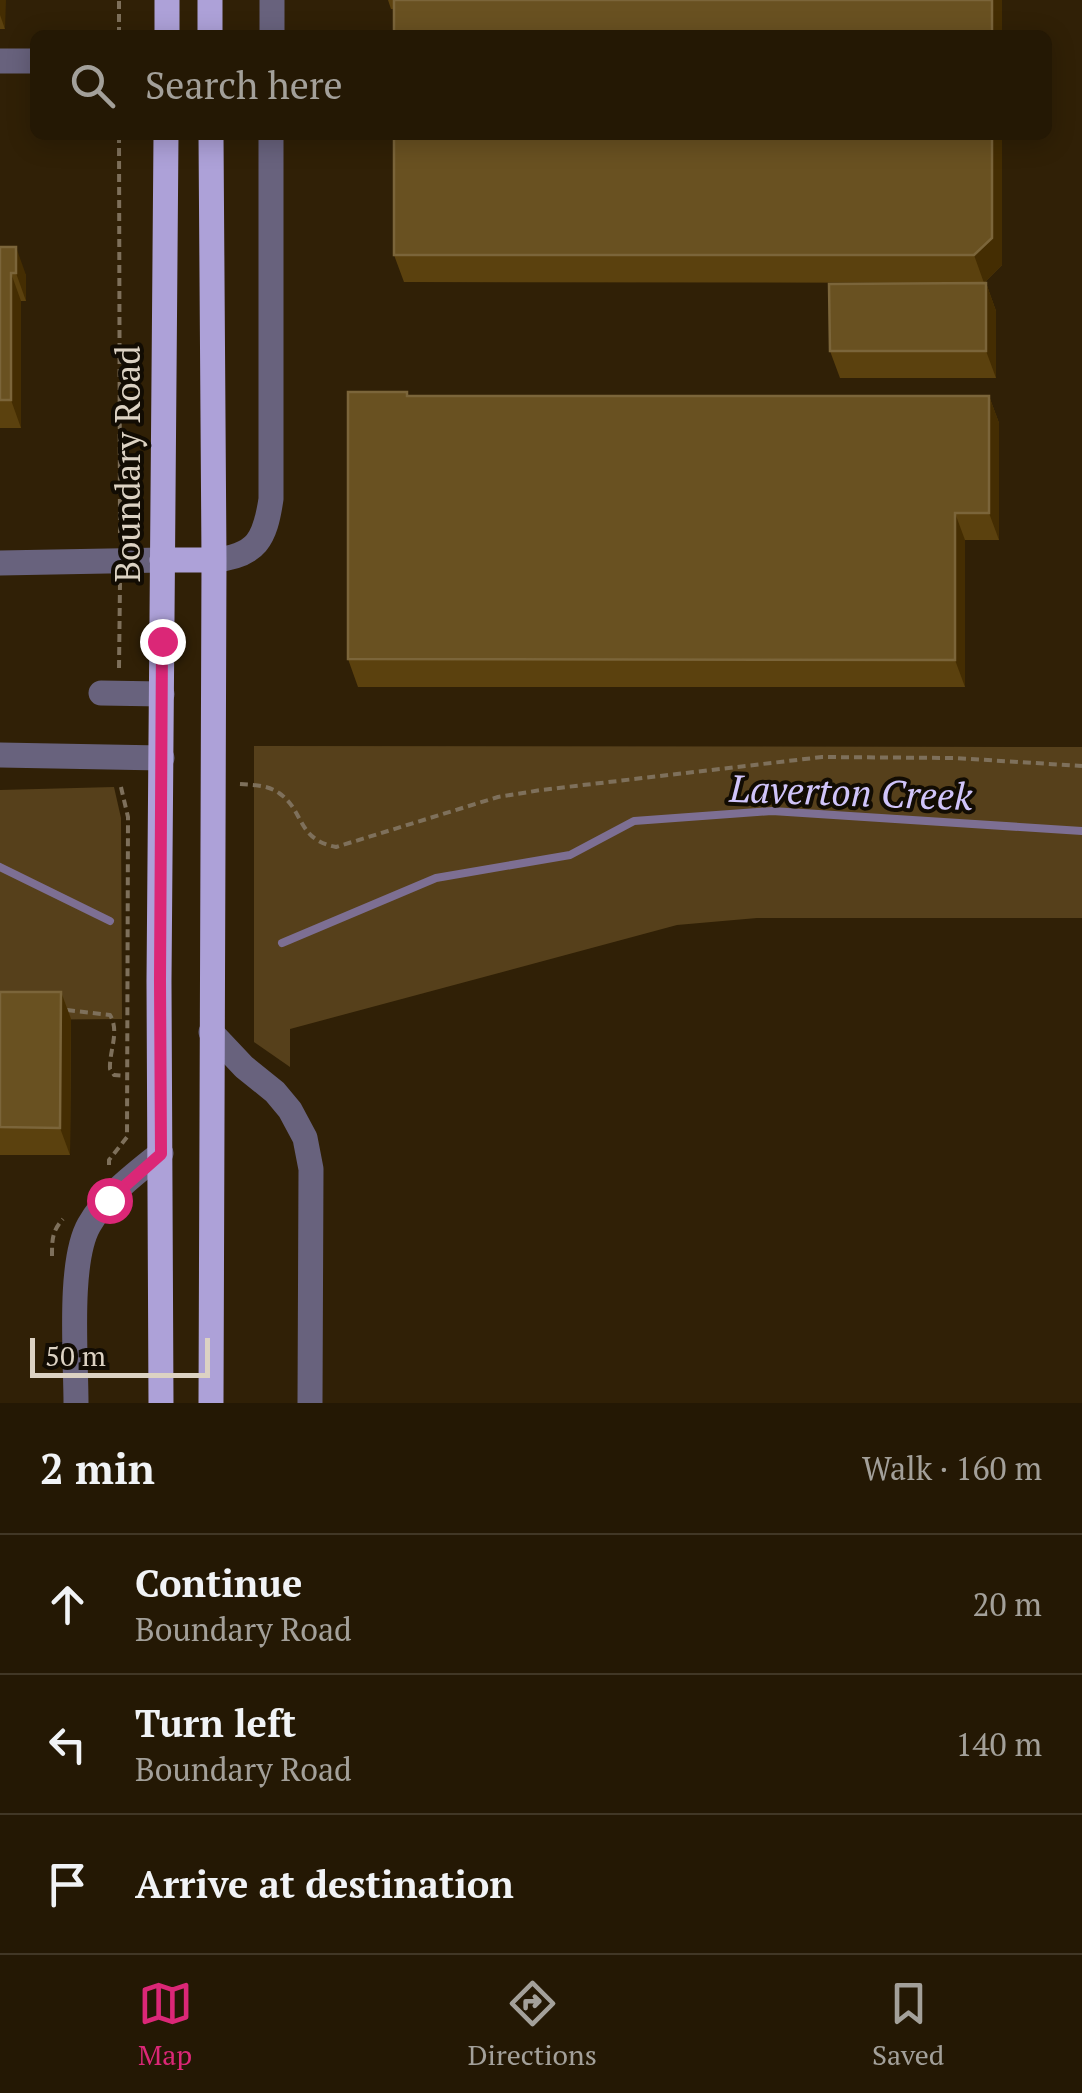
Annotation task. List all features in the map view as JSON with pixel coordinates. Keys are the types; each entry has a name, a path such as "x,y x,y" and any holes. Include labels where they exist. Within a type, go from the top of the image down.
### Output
{"main road":[{"path":"210,0 210,30"},
{"name":"Boundary Road","path":"160,1403 166,140"},
{"path":"211,140 211,1403"},
{"path":"162,560 214,560"}],"street":[{"path":"272,0 272,30"},
{"path":"0,61 30,61"},
{"path":"214,560 235,558 247,551 267,528 271,499 272,140"},
{"path":"0,563 162,560"},
{"path":"101,693 162,694"},
{"path":"0,756 162,758"},
{"path":"211,1032 275,1092 305,1138 311,1169 310,1403"},
{"path":"76,1403 80,1245 90,1222 109,1200 161,1154"}],"path":[{"path":"119,0 119,30"},
{"path":"233,784 277,791 308,833 322,844 336,847 498,796 822,757 955,758 1082,766"},
{"path":"64,1009 113,1019 110,1069 114,1074 128,1076 126,982 160,981"}],"shaded area":[{"path":"254,746 1082,747 1082,918 757,918 677,925 290,1029 290,1067 254,1042"},
{"path":"114,787 121,818 122,1019 0,1020 0,790"}],"building":[{"path":"394,0 992,0 992,30 394,30"},
{"path":"394,140 992,140 992,238 974,255 394,255"},
{"path":"0,247 16,247 16,273 11,273 11,400 0,400"},
{"path":"986,283 986,351 830,351 829,284"},
{"path":"348,392 407,392 407,396 989,396 989,513 955,513 955,660 348,659"},
{"path":"0,992 61,992 60,1128 0,1127"}],"waterway":[{"name":"Laverton Creek","path":"282,943 436,878 570,855 634,821 772,811 1082,831"},
{"name":"Laverton Creek","path":"0,867 110,921"}],"route":[{"path":"109,1200 161,1154 162,641"}]}
